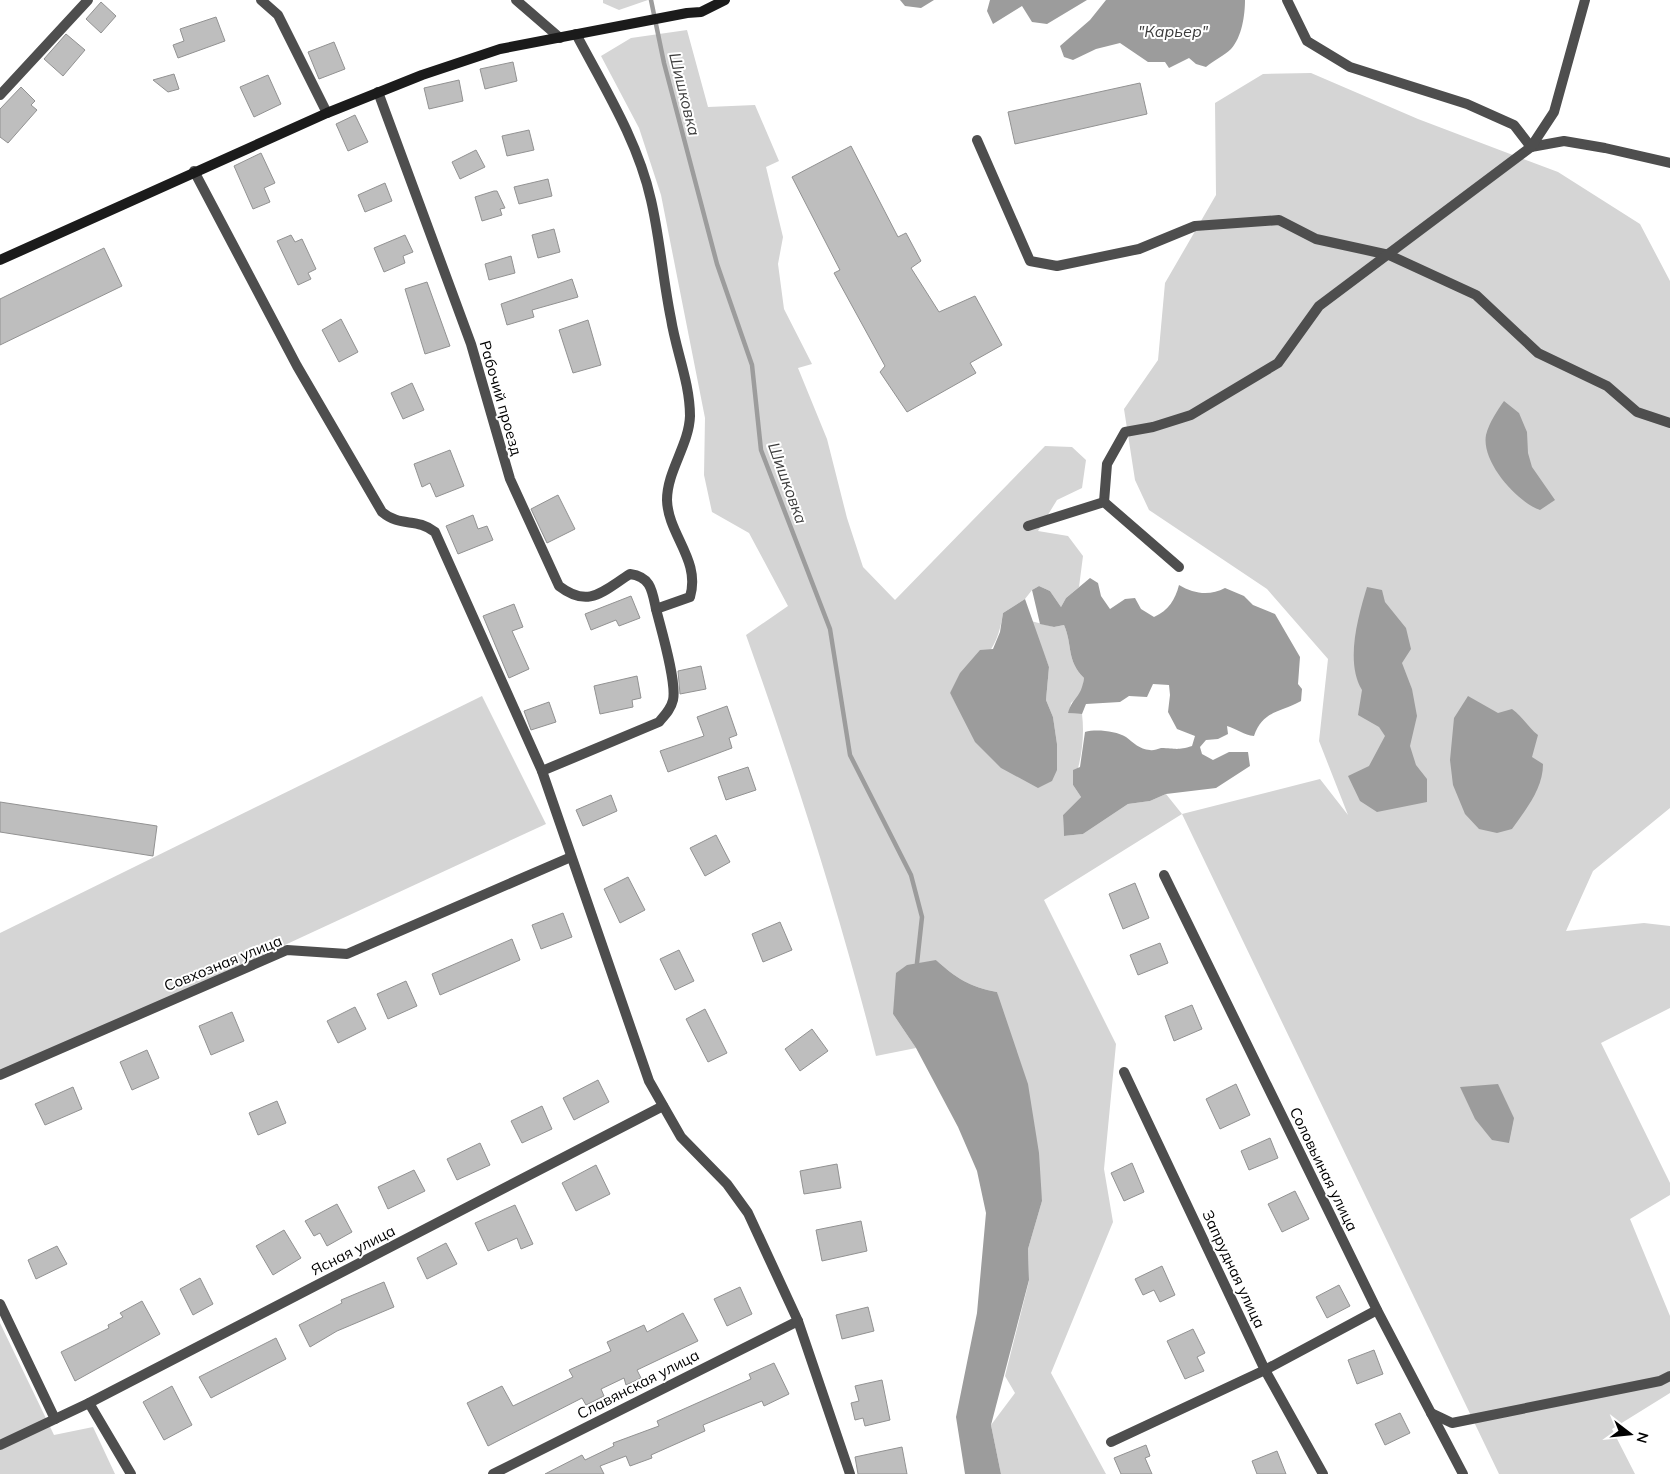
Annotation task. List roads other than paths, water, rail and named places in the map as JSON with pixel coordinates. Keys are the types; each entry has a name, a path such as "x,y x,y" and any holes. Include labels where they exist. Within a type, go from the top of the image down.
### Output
{"street":[{"path":"0,94 88,0"},
{"path":"261,0 278,15 327,112"},
{"path":"516,0 560,38"},
{"path":"0,260 327,112 378,92 500,49 687,12 701,12 725,0"},
{"path":"1287,0 1307,41 1350,66 1467,104 1514,125 1531,147"},
{"path":"1104,502 1107,464 1125,432 1153,427 1191,415 1278,363 1319,306 1531,147 1554,112 1585,0"},
{"path":"542,771 659,722 669,710 673,698 671,679 656,608 690,597 694,574 670,515 667,499 670,482 687,433 689,402 671,321 651,199 630,136 576,34"},
{"name":"Рабочий проезд","path":"378,92 471,344 510,479 559,586 568,593 586,599 595,596 630,574 640,576 650,582 656,608"},
{"path":"977,140 1030,261 1057,266 1139,249 1196,226 1279,220 1316,239 1389,255 1476,295 1538,353 1607,386 1637,412 1670,423"},
{"path":"1531,147 1564,141 1670,163"},
{"path":"194,172 297,366 382,512 391,519 401,522 420,523 435,532 542,771 649,1081 681,1137 721,1178 748,1213 798,1321 850,1474"},
{"path":"1028,526 1104,502"},
{"path":"1104,502 1179,567"},
{"name":"Совхозная улица","path":"0,1075 287,950 347,954 571,857"},
{"name":"Соловьиная улица","path":"1164,875 1376,1310 1463,1474"},
{"name":"Запрудная улица","path":"1124,1072 1265,1370 1323,1474"},
{"name":"Ясная улица","path":"0,1445 89,1403 663,1106"},
{"path":"0,1304 55,1419"},
{"path":"1110,1442 1265,1370 1376,1310"},
{"name":"Славянская улица","path":"492,1474 798,1321"},
{"path":"1431,1413 1452,1424 1660,1381 1670,1376"},
{"path":"89,1403 131,1474"}],"water":[{"path":"900,0 934,0 921,8 905,6"},
{"path":"990,0 1087,0 1047,24 1032,22 1022,6 993,24 987,11"},
{"name":"\"Карьер\"","path":"1106,0 1245,0 1242,26 1235,44 1206,67 1196,64 1189,58 1169,68 1165,62 1148,62 1120,43 1096,49 1073,60 1064,57 1060,46 1090,20"},
{"path":"1504,401 1519,413 1527,432 1528,453 1532,467 1555,500 1540,510 1531,506 1511,490 1502,480 1489,457 1486,435 1491,422"},
{"path":"1090,578 1098,583 1101,596 1110,609 1125,599 1135,598 1141,609 1154,617 1171,604 1179,585 1202,593 1219,591 1225,588 1244,596 1253,605 1275,614 1300,657 1298,684 1302,689 1301,701 1267,717 1262,721 1254,736 1227,726 1228,734 1218,739 1206,740 1200,747 1202,754 1213,760 1229,752 1248,752 1250,766 1216,788 1166,794 1150,801 1128,804 1083,834 1064,836 1063,815 1081,797 1073,785 1073,770 1080,767 1085,732 1117,733 1140,747 1151,750 1161,748 1179,749 1192,746 1195,736 1177,729 1168,712 1169,685 1153,684 1147,697 1129,696 1120,702 1086,704 1082,714 1068,713 1081,690 1084,678 1072,659 1064,625 1054,627 1040,624 1032,590 1039,586 1050,591 1061,607 1066,598"},
{"path":"1367,587 1382,590 1385,602 1406,628 1411,649 1402,663 1412,689 1417,716 1410,746 1416,765 1427,779 1427,802 1377,812 1360,801 1348,776 1369,766 1385,736 1379,727 1358,715 1362,690 1354,666 1354,653 1357,625"},
{"path":"1025,599 1049,667 1046,700 1053,717 1057,744 1057,770 1052,781 1038,788 1001,768 975,742 950,693 960,673 980,650 993,649 1000,632 1003,613"},
{"path":"1468,696 1498,713 1512,709 1538,735 1532,757 1543,764 1540,782 1533,798 1512,829 1497,833 1479,829 1465,814 1453,785 1450,760 1454,718"},
{"path":"936,960 964,981 997,992 1028,1084 1039,1153 1042,1201 1028,1249 1029,1280 991,1425 1001,1474 965,1474 956,1417 977,1313 986,1213 977,1171 958,1127 916,1048 893,1014 896,973 907,965"},
{"path":"1498,1084 1514,1118 1509,1143 1492,1140 1475,1119 1460,1087"}],"waterway":[{"name":"Шишковка","path":"651,0 664,63 717,264 752,365 761,450 830,629 850,755 911,875 922,917 917,963"}]}
